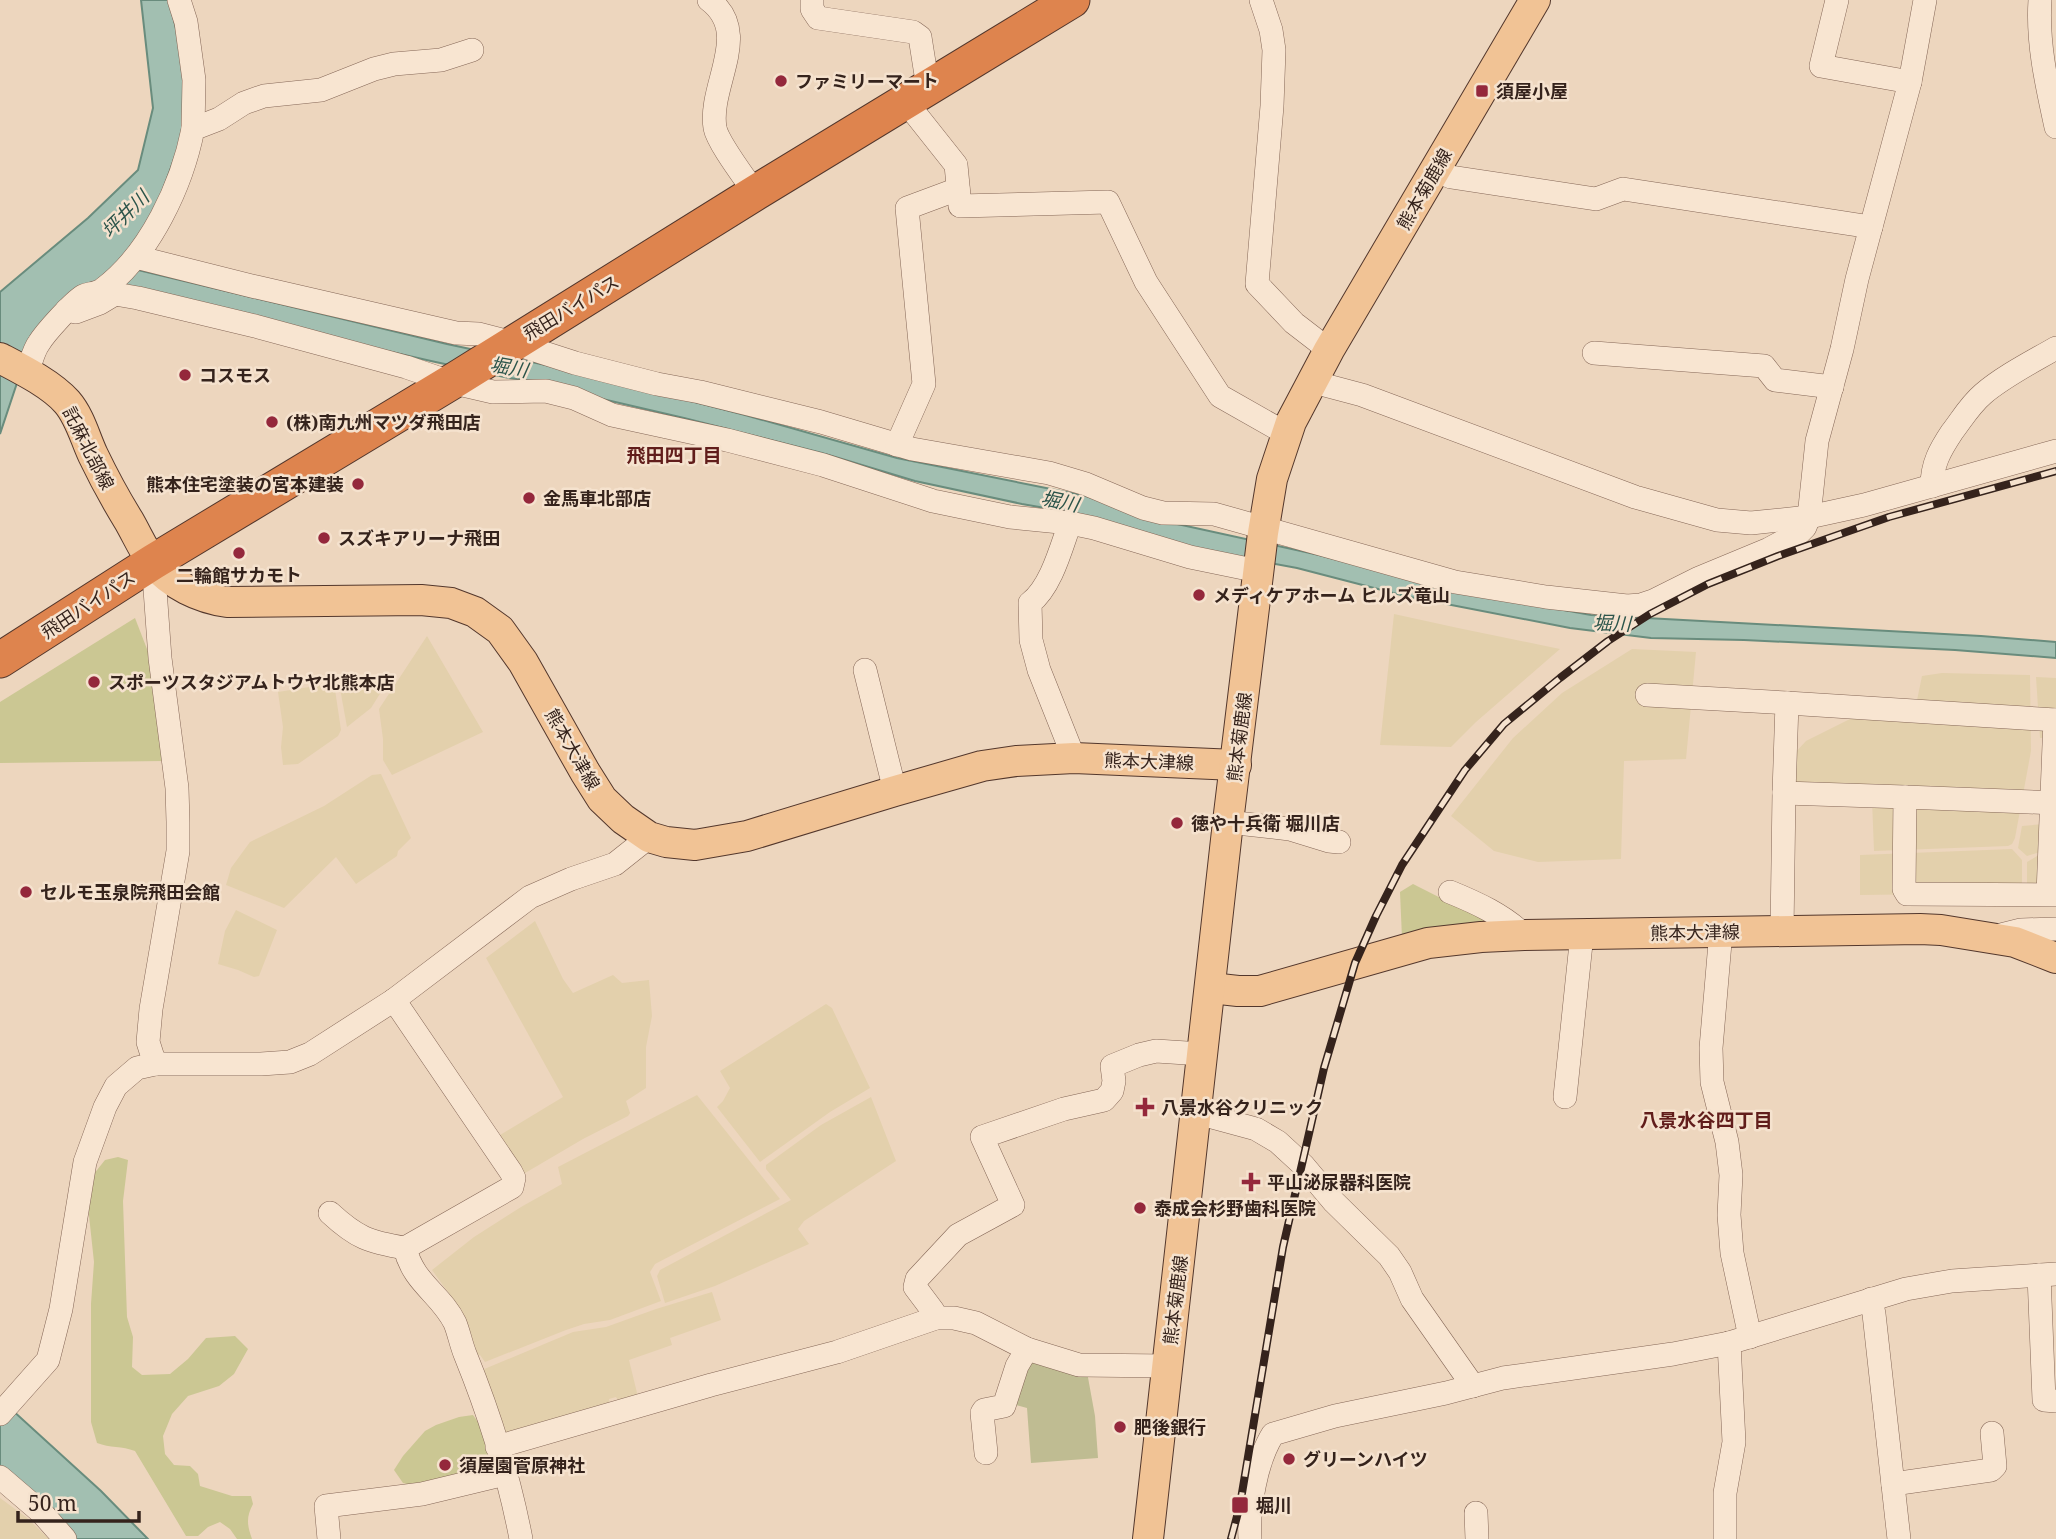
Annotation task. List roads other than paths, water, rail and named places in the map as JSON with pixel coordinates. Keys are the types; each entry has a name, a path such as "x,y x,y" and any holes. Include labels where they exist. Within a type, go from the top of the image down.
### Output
{"highway":[{"name":"飛田バイパス","path":"0,660 153,562 1072,0"}],"main road":[{"name":"熊本菊鹿線","path":"1148,1539 1228,821 1258,568 1272,479 1292,422 1329,350 1535,0"},
{"name":"託麻北部線","path":"17,367 67,402 79,421 116,499 153,562"},
{"name":"熊本大津線","path":"153,562 170,579 210,600 421,600 451,603 475,612 500,630 523,662 602,799 649,837 666,842 695,845 747,836 895,790 982,766 1016,761 1074,758 1236,765"},
{"name":"熊本大津線","path":"1211,988 1260,991 1428,943 1524,935 1920,929 2015,942 2056,958"}],"street":[{"path":"17,367 67,310 83,296 103,289 134,260 156,227 179,180 188,157 193,129 194,80 186,22 179,0"},
{"path":"709,0 720,9 728,27 728,54 714,116 716,133 755,194"},
{"path":"812,0 812,9 818,18 913,32 920,37 926,75 918,95 956,165 960,206 1108,202 1146,282 1220,396 1287,435"},
{"path":"1261,0 1274,50 1257,284 1294,323 1329,350"},
{"path":"1837,0 1821,66 1910,82"},
{"path":"134,260 456,333 479,334 508,346 657,384 767,408 897,445 1049,473 1163,513 1214,514 1455,582 1546,597 1627,606 1641,605 1769,549 1805,527 1809,517 1817,441 1910,82 1926,0"},
{"path":"2040,0 2044,69 2056,127"},
{"path":"193,129 264,96 321,90 374,69 394,64 441,60 472,50"},
{"path":"1434,170 1451,177 1596,199 1623,189 1871,227"},
{"path":"897,445 924,383 906,208 958,189"},
{"path":"67,310 76,312 115,294 138,298 305,340 493,392 546,391 574,398 612,415 727,440 822,465 933,501 1010,517 1070,523 1106,531 1190,557 1258,568"},
{"path":"1932,486 1932,473 1938,453 1972,405 1983,393 2056,348"},
{"path":"1594,353 1764,366 1775,380 1832,387"},
{"path":"1313,382 1363,395 1622,493 1717,520 1751,523 1809,517 1864,505 2056,451"},
{"path":"1070,523 1049,578 1039,596 1030,603 1031,640 1039,670 1074,758"},
{"path":"153,562 160,658 177,788 178,822 178,851 151,1009 148,1042 155,1064"},
{"path":"865,670 895,790"},
{"path":"1647,695 2056,720 2052,894 1907,894 1904,889 1905,797"},
{"path":"1782,931 1787,703"},
{"path":"1784,793 2054,802"},
{"path":"1228,821 1290,829 1339,842"},
{"path":"4,1404 48,1360 61,1309 85,1163 104,1107 116,1086 137,1068 155,1064 237,1065 290,1062 310,1054 394,1000 530,897 615,864 649,837"},
{"path":"1450,892 1510,922 1524,935"},
{"path":"1990,937 2021,930 2056,929"},
{"path":"1721,932 1711,1048 1712,1082 1727,1142 1731,1175 1729,1215 1740,1340 1734,1442 1725,1493 1725,1539"},
{"path":"1564,1097 1582,934"},
{"path":"330,1213 362,1238 405,1248 512,1187 514,1178 394,1000"},
{"path":"936,1318 915,1287 916,1279 958,1235 1013,1205 982,1137 1063,1109 1104,1100 1112,1091 1112,1066 1139,1055 1156,1051 1202,1054"},
{"path":"1197,1113 1255,1129 1278,1142 1303,1166 1389,1256 1400,1272 1412,1299 1473,1386"},
{"path":"405,1248 408,1262 417,1276 455,1323 498,1447 521,1539"},
{"path":"1250,1539 1252,1499 1263,1454 1273,1434 1335,1416 1503,1378 1673,1354 1740,1340 1906,1289 1952,1281 2048,1275 2044,1401 2056,1401"},
{"path":"1871,1299 1899,1539"},
{"path":"498,1447 711,1385 837,1352 936,1318 954,1318 976,1323 1027,1349 1079,1366 1167,1366"},
{"path":"986,1453 982,1413 984,1410 1004,1406 1017,1366 1027,1349"},
{"path":"1893,1484 1991,1470 1995,1466 1992,1433"},
{"path":"329,1539 326,1506 422,1494 505,1474"},
{"path":"0,1477 42,1513 65,1539"},
{"path":"1476,1513 1477,1539"}],"water":[{"name":"坪井川","path":"141,0 169,0 187,73 185,129 134,269 447,344 583,373 897,458 1086,496 1159,520 1319,555 1459,591 1591,615 2056,642 2056,658 1955,650 1651,638 1570,628 1405,596 1297,568 1185,547 1074,513 915,481 822,453 598,398 551,383 509,378 97,285 30,344 0,434 0,292 88,218 138,170 153,108"},
{"path":"0,1399 101,1491 148,1539 76,1539 0,1470"}],"railway":[{"path":"1231,1539 1240,1505 1283,1247 1324,1068 1355,963 1402,865 1465,770 1504,724 1608,641 1650,614 1708,584 1889,517 2056,471"}],"place":[{"name":"ファミリーマート","path":"781,81"},
{"name":"須屋小屋","path":"1482,91"},
{"name":"コスモス","path":"185,375"},
{"name":"(株)南九州マツダ飛田店","path":"272,422"},
{"name":"熊本住宅塗装の宮本建装","path":"358,484"},
{"name":"金馬車北部店","path":"529,498"},
{"name":"スズキアリーナ飛田","path":"324,538"},
{"name":"二輪館サカモト","path":"239,553"},
{"name":"メディケアホーム ヒルズ竜山","path":"1199,595"},
{"name":"スポーツスタジアムトウヤ北熊本店","path":"94,682"},
{"name":"徳や十兵衛 堀川店","path":"1177,823"},
{"name":"セルモ玉泉院飛田会館","path":"26,892"},
{"name":"八景水谷クリニック","path":"1145,1107"},
{"name":"平山泌尿器科医院","path":"1251,1182"},
{"name":"泰成会杉野歯科医院","path":"1140,1208"},
{"name":"肥後銀行","path":"1120,1427"},
{"name":"グリーンハイツ","path":"1289,1459"},
{"name":"須屋園菅原神社","path":"445,1465"},
{"name":"堀川","path":"1240,1505"}],"district":[{"name":"飛田四丁目","path":"674,455"},
{"name":"八景水谷四丁目","path":"1706,1120"}]}
